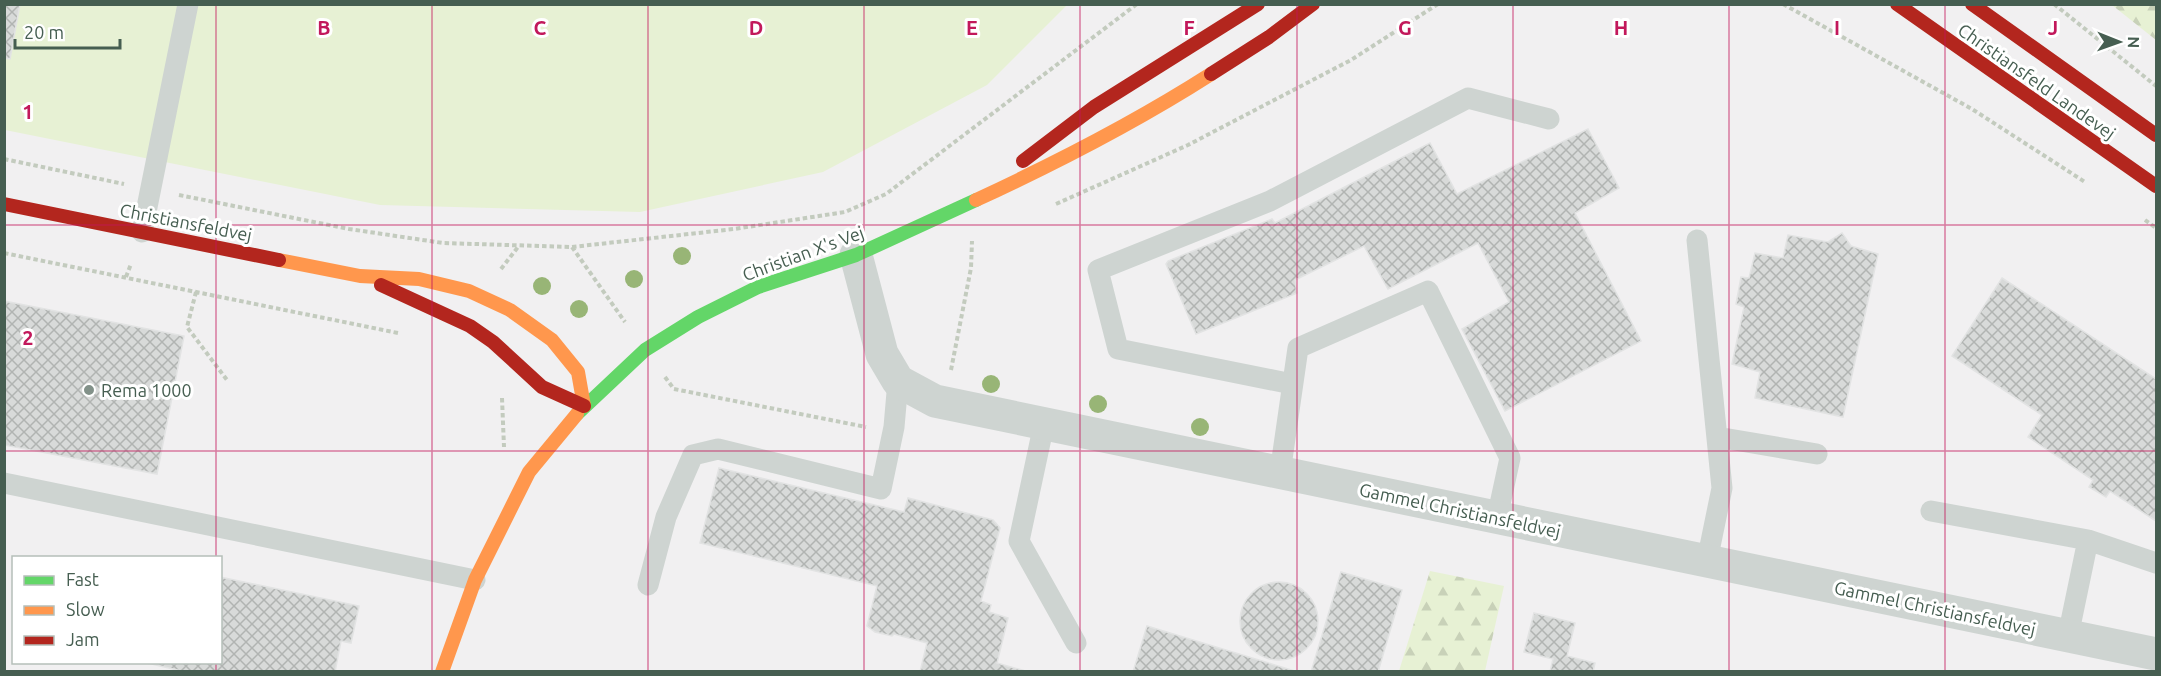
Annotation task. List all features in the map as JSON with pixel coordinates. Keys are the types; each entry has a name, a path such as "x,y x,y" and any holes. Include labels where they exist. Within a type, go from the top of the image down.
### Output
{"street":[{"path":"960,208 1094,107 1258,4"},
{"name":"Christian X's Vej","path":"442,672 475,580 529,472 584,406 645,350 699,317 758,287 856,255 960,208 1086,146 1194,85 1269,37 1312,4"},
{"name":"Christiansfeld Landevej","path":"1897,4 2157,186"},
{"name":"Christiansfeld Landevej","path":"1972,4 2157,135"},
{"name":"Christiansfeldvej","path":"4,204 360,276 419,279 469,291 510,310 552,340 578,372 584,406"},
{"path":"856,255 882,354 898,381"},
{"name":"Christiansfeldvej","path":"360,276 470,326 493,342 542,387 584,406"},
{"name":"Gammel Christiansfeldvej","path":"898,381 935,401 2157,654"}],"lane":[{"path":"142,232 188,4"},
{"path":"1292,384 1118,349 1098,270 1270,201 1468,98 1549,119"},
{"path":"1697,240 1722,488 1707,561"},
{"path":"1280,473 1298,348 1428,291 1510,458 1497,518"},
{"path":"648,585 666,517 693,455 718,449 881,489 894,427 898,381"},
{"path":"1044,424 1019,541 1076,643"},
{"path":"1718,437 1817,454"},
{"path":"4,483 475,580"},
{"path":"1931,511 2088,540 2157,563"},
{"path":"2068,636 2088,540"}],"path":[{"path":"4,159 349,229 443,243 572,247 735,229 845,212 886,195 1137,4"},
{"path":"1047,207 1198,140 1351,60 1438,4"},
{"path":"1783,4 1972,109 2089,184"},
{"path":"2054,4 2157,86"},
{"path":"2137,215 2157,228"},
{"path":"962,244 982,236"},
{"path":"935,401 950,375 971,268 972,241"},
{"path":"572,247 674,389 888,431 894,427"},
{"path":"4,253 402,334"},
{"path":"196,292 188,327 227,380"},
{"path":"497,390 503,398 504,455"}],"green space":[{"path":"4,5 1067,5 987,85 823,172 640,212 380,205 5,130"},
{"path":"2112,5 2156,5 2156,40"},
{"path":"1430,571 1504,586 1485,671 1399,671"}],"building":[{"path":"4,4 20,4 10,59 4,58"},
{"path":"1588,129 1619,188 1575,213 1641,341 1505,411 1462,329 1509,302 1478,243 1388,289 1364,246 1295,280 1297,293 1196,334 1166,264 1168,261 1272,219 1275,223 1430,143 1457,194"},
{"path":"1842,233 1851,246 1878,254 1843,417 1755,398 1760,372 1732,364 1744,307 1736,304 1741,277 1749,278 1755,253 1783,258 1788,235 1828,242"},
{"path":"2002,278 2156,379 2156,521 2110,491 2106,497 2089,487 2093,480 2028,437 2042,415 1952,356"},
{"name":"Rema 1000","path":"4,301 184,336 157,474 4,445"},
{"path":"719,468 904,512 908,498 993,520 1000,528 981,601 991,605 989,612 1008,618 997,663 1029,672 920,672 927,643 894,634 892,636 875,632 867,626 877,586 700,543"},
{"path":"1341,572 1402,590 1378,672 1311,672"},
{"path":"222,577 359,606 351,643 341,641 335,672 186,672 152,664 222,664"},
{"path":"1279,582 1294,585 1311,599 1318,621 1315,636 1301,653 1279,660 1264,657 1247,643 1240,621 1243,606 1257,589"},
{"path":"1534,613 1575,623 1567,656 1595,663 1593,672 1550,672 1553,659 1524,652"},
{"path":"1147,626 1298,672 1133,672"}],"traffic: fast":[{"path":"577,414 645,350 698,317 758,287 856,255 976,200"}],"traffic: slow":[{"path":"976,200 1095,141 1211,74"},
{"path":"279,260 360,276 419,279 469,291 510,310 552,340 578,372 584,406"},
{"path":"442,672 475,580 529,472 577,414"}],"traffic: jam":[{"path":"1023,161 1094,107 1258,4"},
{"path":"1211,74 1269,37 1313,4"},
{"path":"1897,4 2156,186"},
{"path":"1972,4 2156,135"},
{"path":"4,204 279,260"},
{"path":"381,285 470,326 493,342 542,387 584,406"}],"place":[{"name":"Rema 1000","path":"89,390"}]}
